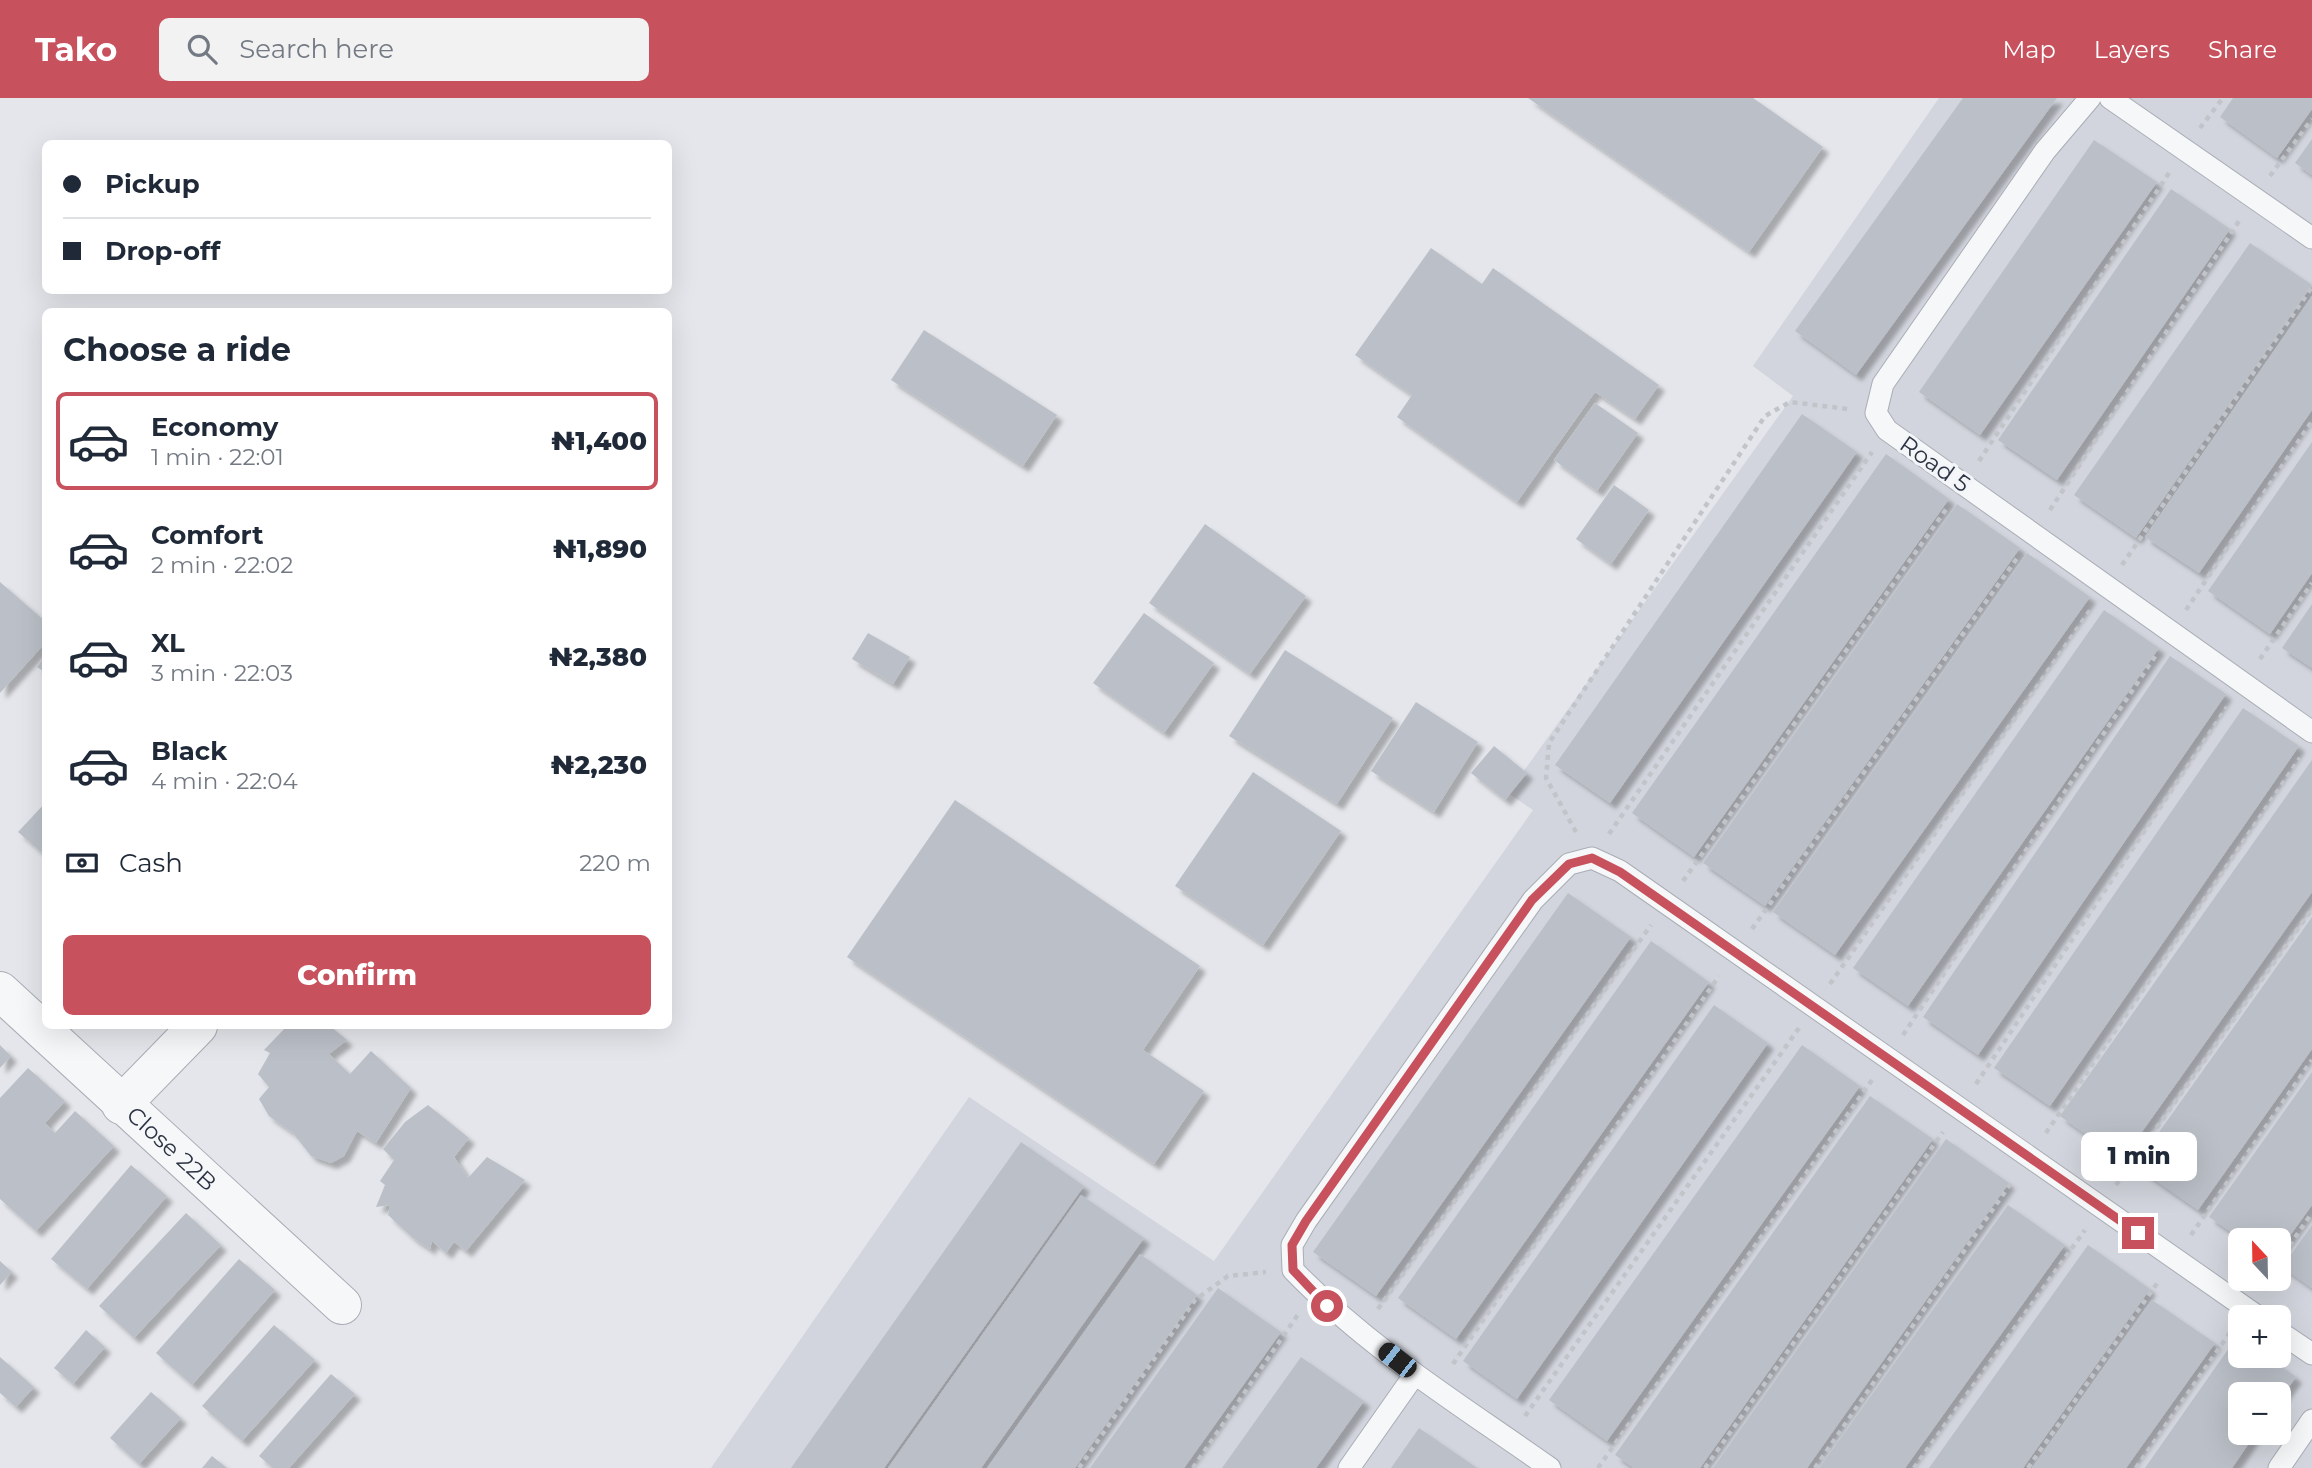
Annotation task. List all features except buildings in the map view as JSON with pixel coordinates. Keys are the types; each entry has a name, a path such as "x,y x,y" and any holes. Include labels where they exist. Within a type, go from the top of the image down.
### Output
{"street":[{"name":"Close 22B","path":"0,991 121,1105 342,1305"},
{"path":"121,1105 195,1029"}],"lane":[{"path":"1882,422 1883,384 2045,151 2090,98"},
{"path":"2110,98 2312,238"},
{"name":"Road 5","path":"1882,422 2034,535 2312,732"},
{"path":"1550,1468 1415,1374 1327,1306 1293,1270 1292,1245 1306,1221 1532,900 1569,864 1592,858 1620,872 2242,1305"},
{"path":"2291,1340 2312,1354"},
{"path":"1349,1468 1415,1374"},
{"path":"2279,1468 2312,1420"}],"path":[{"path":"1437,1388 1735,952 2034,535 2254,198 2312,119"},
{"path":"1509,1439 1814,1007 2312,287"},
{"path":"1790,402 1882,422 1592,858 1546,778 1549,743 1765,416 1790,402"},
{"path":"1598,1468 1888,1058 2312,421"},
{"path":"1705,1468 1959,1108 2312,583"},
{"path":"1815,1468 2304,752"},
{"path":"1362,1332 1666,904"},
{"path":"2291,1243 2312,1213"},
{"path":"1079,1468 1195,1300 1228,1276 1293,1270"},
{"path":"1193,1468 1314,1291"},
{"path":"2136,1468 2228,1346"}],"shaded area":[{"path":"1939,98 2312,98 2312,1468 711,1468 969,1097 1214,1261 1533,810 1508,793 1793,396 1753,366"}],"route":[{"path":"1327,1306 1293,1270 1292,1245 1306,1221 1532,900 1569,864 1592,858 1620,872 2138,1233"}]}
